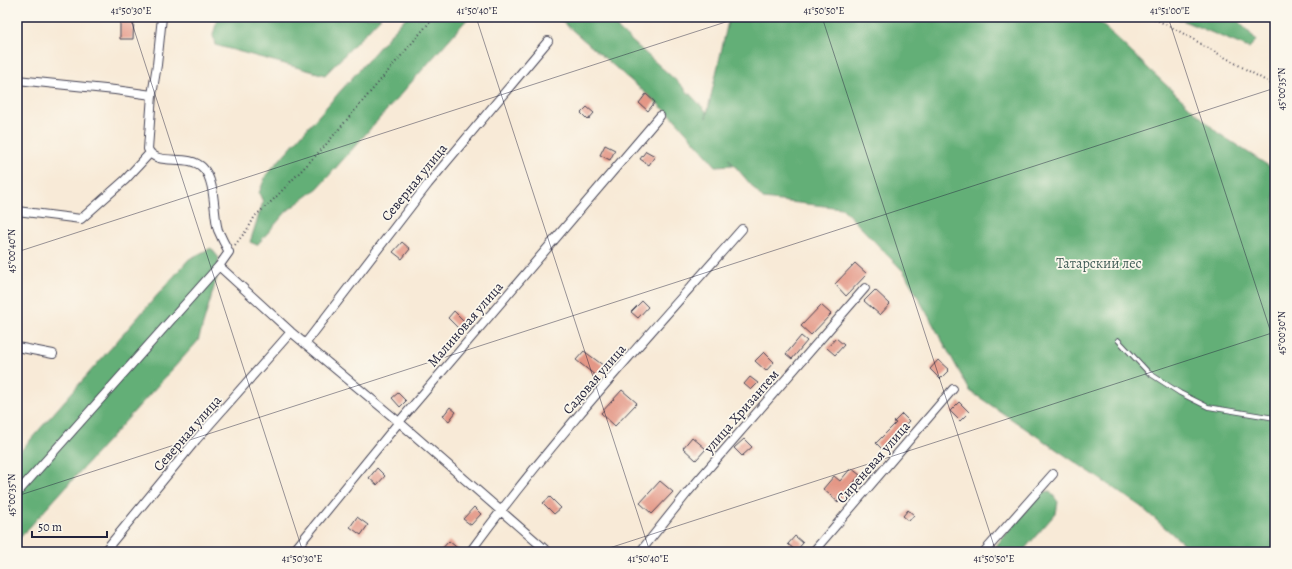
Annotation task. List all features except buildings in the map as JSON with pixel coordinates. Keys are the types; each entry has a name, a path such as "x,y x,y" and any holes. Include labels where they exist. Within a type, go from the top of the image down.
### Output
{"street":[{"path":"17,493 219,266 229,252 218,229 214,197 207,173 202,167 187,160 157,159 148,149 152,96 162,17"},
{"name":"Северная улица","path":"305,344 428,184 548,41"},
{"path":"17,80 115,90 152,96"},
{"name":"Малиновая улица","path":"293,552 399,422 660,116"},
{"path":"17,211 81,219 125,180 150,153"},
{"name":"Садовая улица","path":"470,552 500,511 597,395 742,228"},
{"path":"219,266 291,332 399,422 548,552"},
{"name":"улица Хризантем","path":"640,552 688,492 865,288"},
{"name":"Северная улица","path":"104,552 196,440 291,332"},
{"path":"17,347 53,354"},
{"name":"Сиреневая улица","path":"813,552 953,389"},
{"path":"984,552 1053,474"}],"lane":[{"path":"1118,340 1149,373 1180,393 1201,404 1208,407 1275,418"}],"path":[{"path":"229,252 249,227 255,216 273,200 323,148 434,17"},
{"path":"1151,17 1177,30 1275,86"}],"green space":[{"path":"218,17 381,17 325,75 215,45 213,35"},
{"path":"406,17 469,17 318,188 287,211 257,245 250,242 263,202 259,193 266,175"},
{"name":"Татарский лес","path":"557,17 605,17 681,85 707,112 706,118 729,17 1094,17 1218,133 1275,170 1275,552 1193,552 1140,506 970,391 904,272 842,208 763,199 728,158 733,165 716,166 672,116"},
{"path":"1174,17 1234,17 1256,41 1249,48"},
{"path":"211,248 219,258 216,281 198,341 17,541 17,455 189,259"},
{"path":"1050,491 1058,502 1056,513 1022,552 991,552 1040,493"}]}
